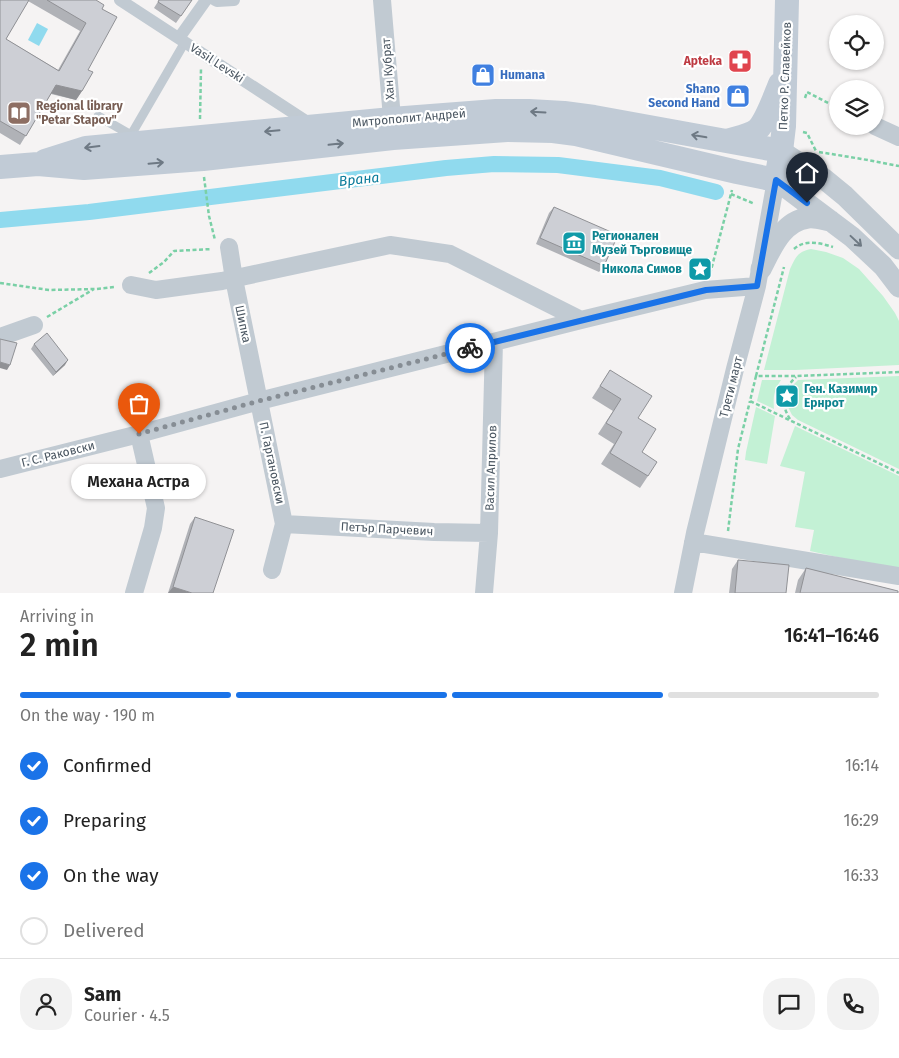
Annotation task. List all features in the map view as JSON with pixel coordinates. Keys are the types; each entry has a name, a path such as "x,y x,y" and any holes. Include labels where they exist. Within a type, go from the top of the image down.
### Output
{"main road":[{"name":"Петко Р. Славейков","path":"776,180 784,126 787,0"},
{"path":"727,141 745,136 756,130 763,122 785,73"},
{"name":"Митрополит Андрей","path":"5,164 38,164 84,168 203,159 496,111 529,111 594,116 781,151"},
{"name":"Митрополит Андрей","path":"38,164 86,148 131,139 200,138 314,127 507,130 553,131 584,136 776,180"}],"street":[{"name":"Vasil Levski","path":"120,0 314,127"},
{"path":"182,40 206,0"},
{"path":"215,0 234,0"},
{"name":"Хан Кубрат","path":"382,0 392,128"},
{"path":"884,130 899,137"},
{"path":"781,151 823,178 845,196 899,249"},
{"path":"776,180 852,237 883,266 899,288"},
{"name":"Трети март","path":"683,593 693,542 759,278 776,180"},
{"path":"759,278 779,236 788,227 806,218 832,221"},
{"path":"132,285 156,290 234,279 390,245 450,254 581,320"},
{"name":"Шипка","path":"229,247 259,401"},
{"name":"Г. С. Раковски","path":"0,469 259,401 581,320 759,278"},
{"path":"0,337 34,325"},
{"name":"Васил Априлов","path":"484,593 489,533 494,342"},
{"name":"П. Гаргановски","path":"259,401 284,524"},
{"path":"134,593 153,528 156,508 139,434"},
{"path":"272,570 284,524"},
{"name":"Петър Парчевич","path":"284,524 489,533"},
{"path":"693,542 899,576"}],"lane":[{"path":"98,116 131,139 182,40"}],"path":[{"path":"200,138 202,53"},
{"path":"806,92 829,104"},
{"path":"817,152 862,158 899,166"},
{"path":"204,182 209,216"},
{"path":"790,253 799,244 811,242 837,248"},
{"path":"0,283 49,290 96,289 132,285 164,262 174,251 210,250 229,247"},
{"path":"727,532 738,450 787,260"},
{"path":"34,325 96,289"},
{"path":"756,376 899,372"},
{"path":"796,423 788,418 784,408 784,396 788,384 797,376"},
{"path":"750,402 899,473"}],"green space":[{"path":"811,249 843,258 859,269 883,296 899,321 899,365 764,370 790,269 798,256"},
{"path":"899,376 899,469 798,420 792,415 788,407 791,387 798,380"},
{"path":"762,380 781,380 774,394 774,409 757,401"},
{"path":"756,407 775,416 767,464 745,460"},
{"path":"795,426 899,476 899,571 810,551 814,530 795,527 805,472 780,466"}],"water":[{"path":"37,23 48,29 39,46 28,40"}],"building":[{"path":"0,0 29,0 6,39 59,71 86,23 47,0 96,0 104,5 102,9 117,17 88,70 93,72 82,91 56,85 26,136 0,121"},
{"path":"159,0 192,0 181,16 158,2"},
{"name":"Регионален Музей Търговище","path":"554,207 618,235 604,266 540,238"},
{"path":"47,333 68,360 56,372 34,344"},
{"path":"0,339 17,343 10,365 0,362"},
{"path":"610,370 652,396 638,418 656,429 642,452 657,462 648,476 610,453 622,432 606,423 621,399 600,386"},
{"path":"195,517 234,530 213,593 192,593 173,587"},
{"path":"738,560 789,565 786,593 735,593"},
{"path":"806,568 898,591 898,593 800,593"}],"waterway":[{"name":"Врана","path":"0,220 89,212 446,168 494,164 558,165 660,178 716,192"}],"way so far":[{"path":"139,434 259,401 470,348"}],"place":[{"name":"Apteka","path":"740,61"},
{"name":"Humana","path":"483,75"},
{"name":"Shano Second Hand","path":"738,96"},
{"name":"Regional library \"Petar Stapov\"","path":"19,113"},
{"name":"Регионален Музей Търговище","path":"574,243"},
{"name":"Никола Симов","path":"700,269"},
{"name":"Ген. Казимир Ернрот","path":"787,396"},
{"name":"Механа Астра","path":"139,434"}],"route":[{"path":"470,348 706,290 757,286 776,180 807,203"}]}
